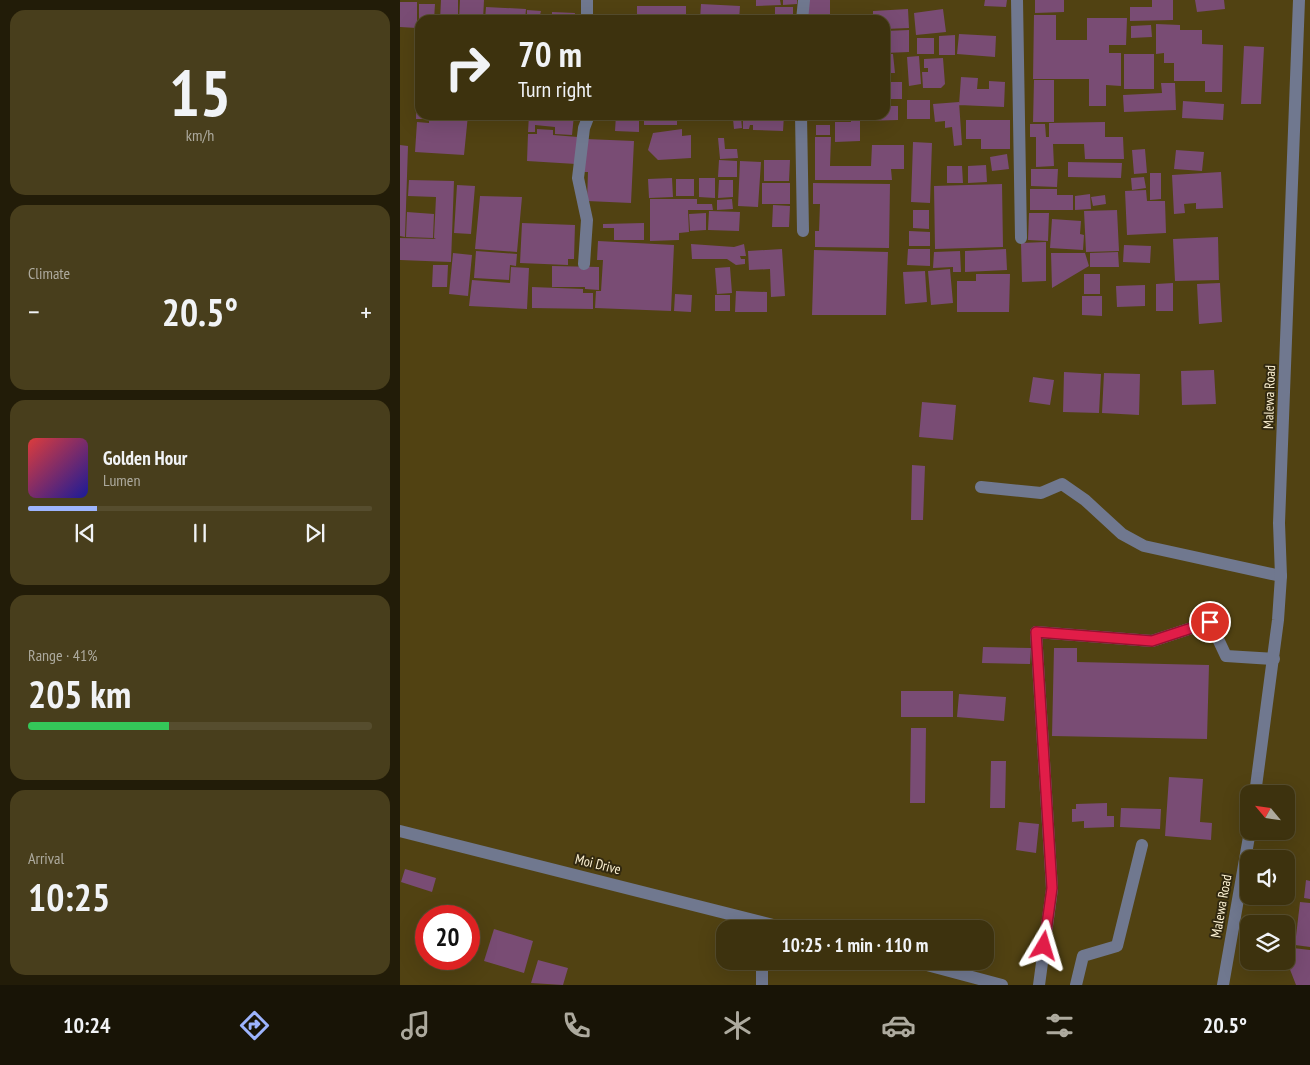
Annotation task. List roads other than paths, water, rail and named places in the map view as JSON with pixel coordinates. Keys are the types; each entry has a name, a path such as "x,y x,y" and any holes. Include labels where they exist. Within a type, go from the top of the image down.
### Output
{"street":[{"path":"587,0 587,15"},
{"path":"802,15 804,0"},
{"path":"1017,0 1021,88 1021,238"},
{"name":"Malewa Road","path":"1257,785 1274,659 1281,576 1279,523 1299,0"},
{"path":"584,264 587,220 578,178 584,128 587,120"},
{"path":"801,120 803,231"},
{"path":"981,487 1041,493 1062,484 1085,500 1122,534 1144,546 1281,576"},
{"path":"1040,985 1052,888 1036,632 1152,641 1210,622 1226,656 1274,659"},
{"name":"Moi Drive","path":"400,831 742,920"},
{"name":"Malewa Road","path":"1223,985 1248,840"},
{"path":"1076,985 1084,956 1117,946 1142,845"},
{"path":"762,970 762,985"},
{"path":"946,970 1002,985"}]}
